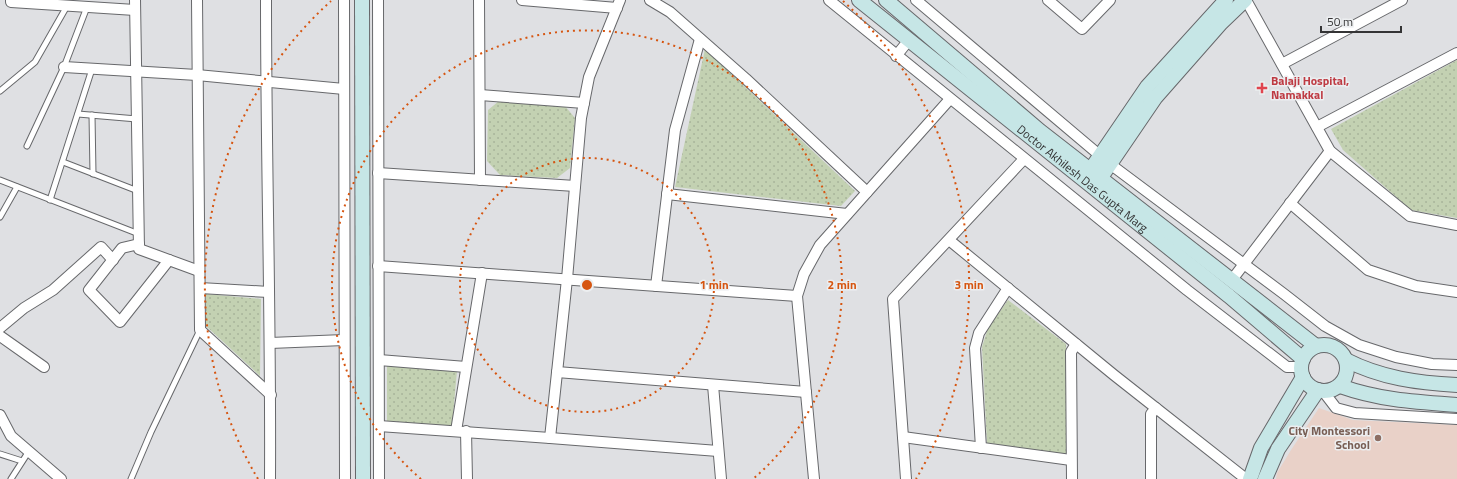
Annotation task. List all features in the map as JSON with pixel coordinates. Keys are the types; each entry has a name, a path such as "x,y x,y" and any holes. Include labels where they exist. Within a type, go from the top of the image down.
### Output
{"street":[{"path":"11,0 11,2 87,7 135,5 139,249 199,271"},
{"path":"197,0 200,330 270,395"},
{"path":"266,0 270,479"},
{"path":"344,0 345,479"},
{"path":"362,0 363,479"},
{"path":"378,0 380,479"},
{"path":"479,0 480,180"},
{"path":"522,0 619,4 589,77 581,118 567,279 550,438"},
{"path":"650,0 670,12 867,192"},
{"path":"829,0 1024,159 1287,367 1302,367"},
{"name":"Doctor Akhilesh Das Gupta Marg","path":"860,0 914,44 1316,346"},
{"name":"Doctor Akhilesh Das Gupta Marg","path":"886,0 1040,131 1092,179 1229,296 1302,367"},
{"path":"916,0 1105,160 1325,326 1359,345 1396,358 1432,364 1457,365"},
{"path":"1048,0 1082,29 1110,0"},
{"path":"1092,179 1105,160 1147,87 1226,0"},
{"path":"1105,160 1155,98 1222,23 1245,0 1330,151 1410,216 1457,225"},
{"path":"1282,64 1402,0"},
{"path":"896,56 927,35"},
{"path":"656,286 675,130 700,39"},
{"path":"1317,127 1457,53"},
{"path":"64,67 197,75 344,89"},
{"path":"480,94 584,103"},
{"path":"814,479 797,296 804,274 820,245 950,99"},
{"path":"1231,281 1330,151"},
{"path":"906,479 892,299 1024,159"},
{"path":"378,173 575,186"},
{"path":"667,194 847,214"},
{"path":"1290,203 1368,270 1416,286 1457,292"},
{"path":"139,239 122,248 89,290 120,322 169,260"},
{"path":"949,240 1076,344 1246,479"},
{"path":"0,328 24,308 53,290 101,247 113,260"},
{"path":"378,266 797,296"},
{"path":"467,479 461,431 466,367 482,274"},
{"path":"200,288 269,292"},
{"path":"981,448 975,348 979,333 1008,288"},
{"path":"0,336 44,368"},
{"path":"270,343 344,340"},
{"path":"1072,479 1071,352 1076,344"},
{"path":"1250,479 1261,448 1309,351 1316,346 1326,345 1334,347 1342,353 1346,360 1348,370 1346,378 1340,386 1332,390 1321,391 1278,449 1265,479"},
{"path":"379,360 466,367"},
{"path":"1346,360 1367,370 1398,379 1457,385"},
{"path":"1302,367 1307,384 1321,391 1336,408 1355,413 1457,419"},
{"path":"557,372 806,392"},
{"path":"713,385 721,479"},
{"path":"1340,386 1360,393 1394,401 1457,405"},
{"path":"1151,479 1152,414 1156,408"},
{"path":"0,415 11,436 61,479"},
{"path":"379,426 718,451"},
{"path":"903,437 1072,460"}],"lane":[{"path":"0,92 35,62 67,6"},
{"path":"26,146 64,67 87,7"},
{"path":"50,200 92,69"},
{"path":"78,114 137,119"},
{"path":"92,115 93,174"},
{"path":"63,162 138,191"},
{"path":"0,180 139,239"},
{"path":"0,217 17,187"},
{"path":"131,479 151,432 200,330"},
{"path":"11,479 29,451"},
{"path":"0,454 22,461"}],"shaded area":[{"name":"City Montessori School","path":"1319,408 1353,420 1457,425 1457,479 1276,479 1277,473"}],"green space":[{"path":"705,49 855,191 841,206 675,187"},
{"path":"1457,60 1457,218 1411,210 1343,150 1331,129"},
{"path":"499,101 565,106 575,118 570,168 557,178 500,175 487,161 488,110"},
{"path":"206,294 261,299 260,376 206,326"},
{"path":"1008,300 1066,344 1066,454 987,443 982,347 988,328"},
{"path":"387,364 457,371 452,426 387,421"}],"place":[{"name":"Balaji Hospital, Namakkal","path":"1262,88"},
{"name":"City Montessori School","path":"1378,438"}]}
